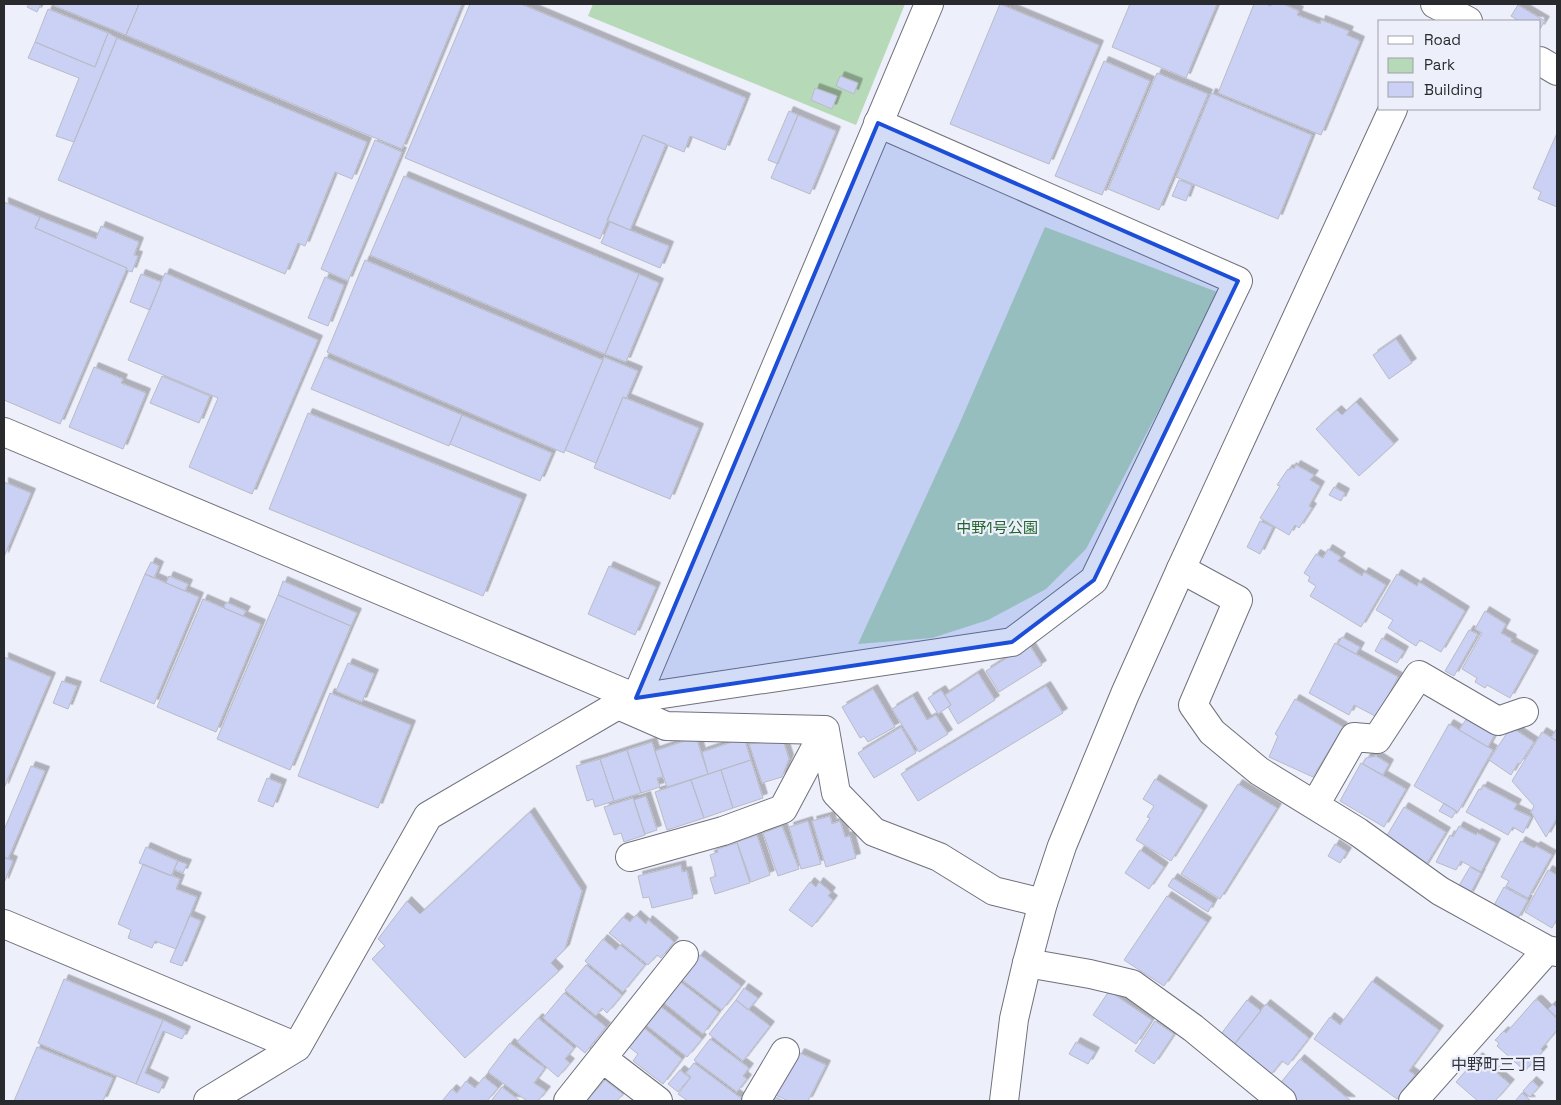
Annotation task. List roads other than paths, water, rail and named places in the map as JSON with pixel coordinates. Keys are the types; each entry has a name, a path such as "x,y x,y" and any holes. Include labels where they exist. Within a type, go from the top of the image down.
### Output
{"street":[{"path":"627,701 929,4"},
{"path":"1436,9 1465,20"},
{"path":"1541,62 1557,71"},
{"path":"1004,1101 1014,1019 1043,903 1062,846 1124,694 1393,110"},
{"path":"208,1101 297,1047 428,816 627,701 1012,642 1094,580 1238,281 878,123"},
{"path":"4,432 627,701 666,726 825,730"},
{"path":"1181,569 1238,600 1193,705 1212,732 1259,771 1358,832 1440,891 1552,951 1414,1101"},
{"path":"1315,805 1354,737 1377,739 1419,675 1498,721 1524,712"},
{"path":"825,730 836,793 874,832 939,857 994,891 1043,903"},
{"path":"630,857 722,831 783,808 825,730"},
{"path":"4,924 297,1047"},
{"path":"568,1101 684,955"},
{"path":"1027,963 1090,974 1132,984 1193,1028 1282,1101"},
{"path":"756,1101 785,1052"},
{"path":"602,1058 658,1101"}],"district":[{"name":"中野町三丁目","path":"1499,1064"}],"park label":[{"name":"中野1号公園","path":"997,528"}]}
